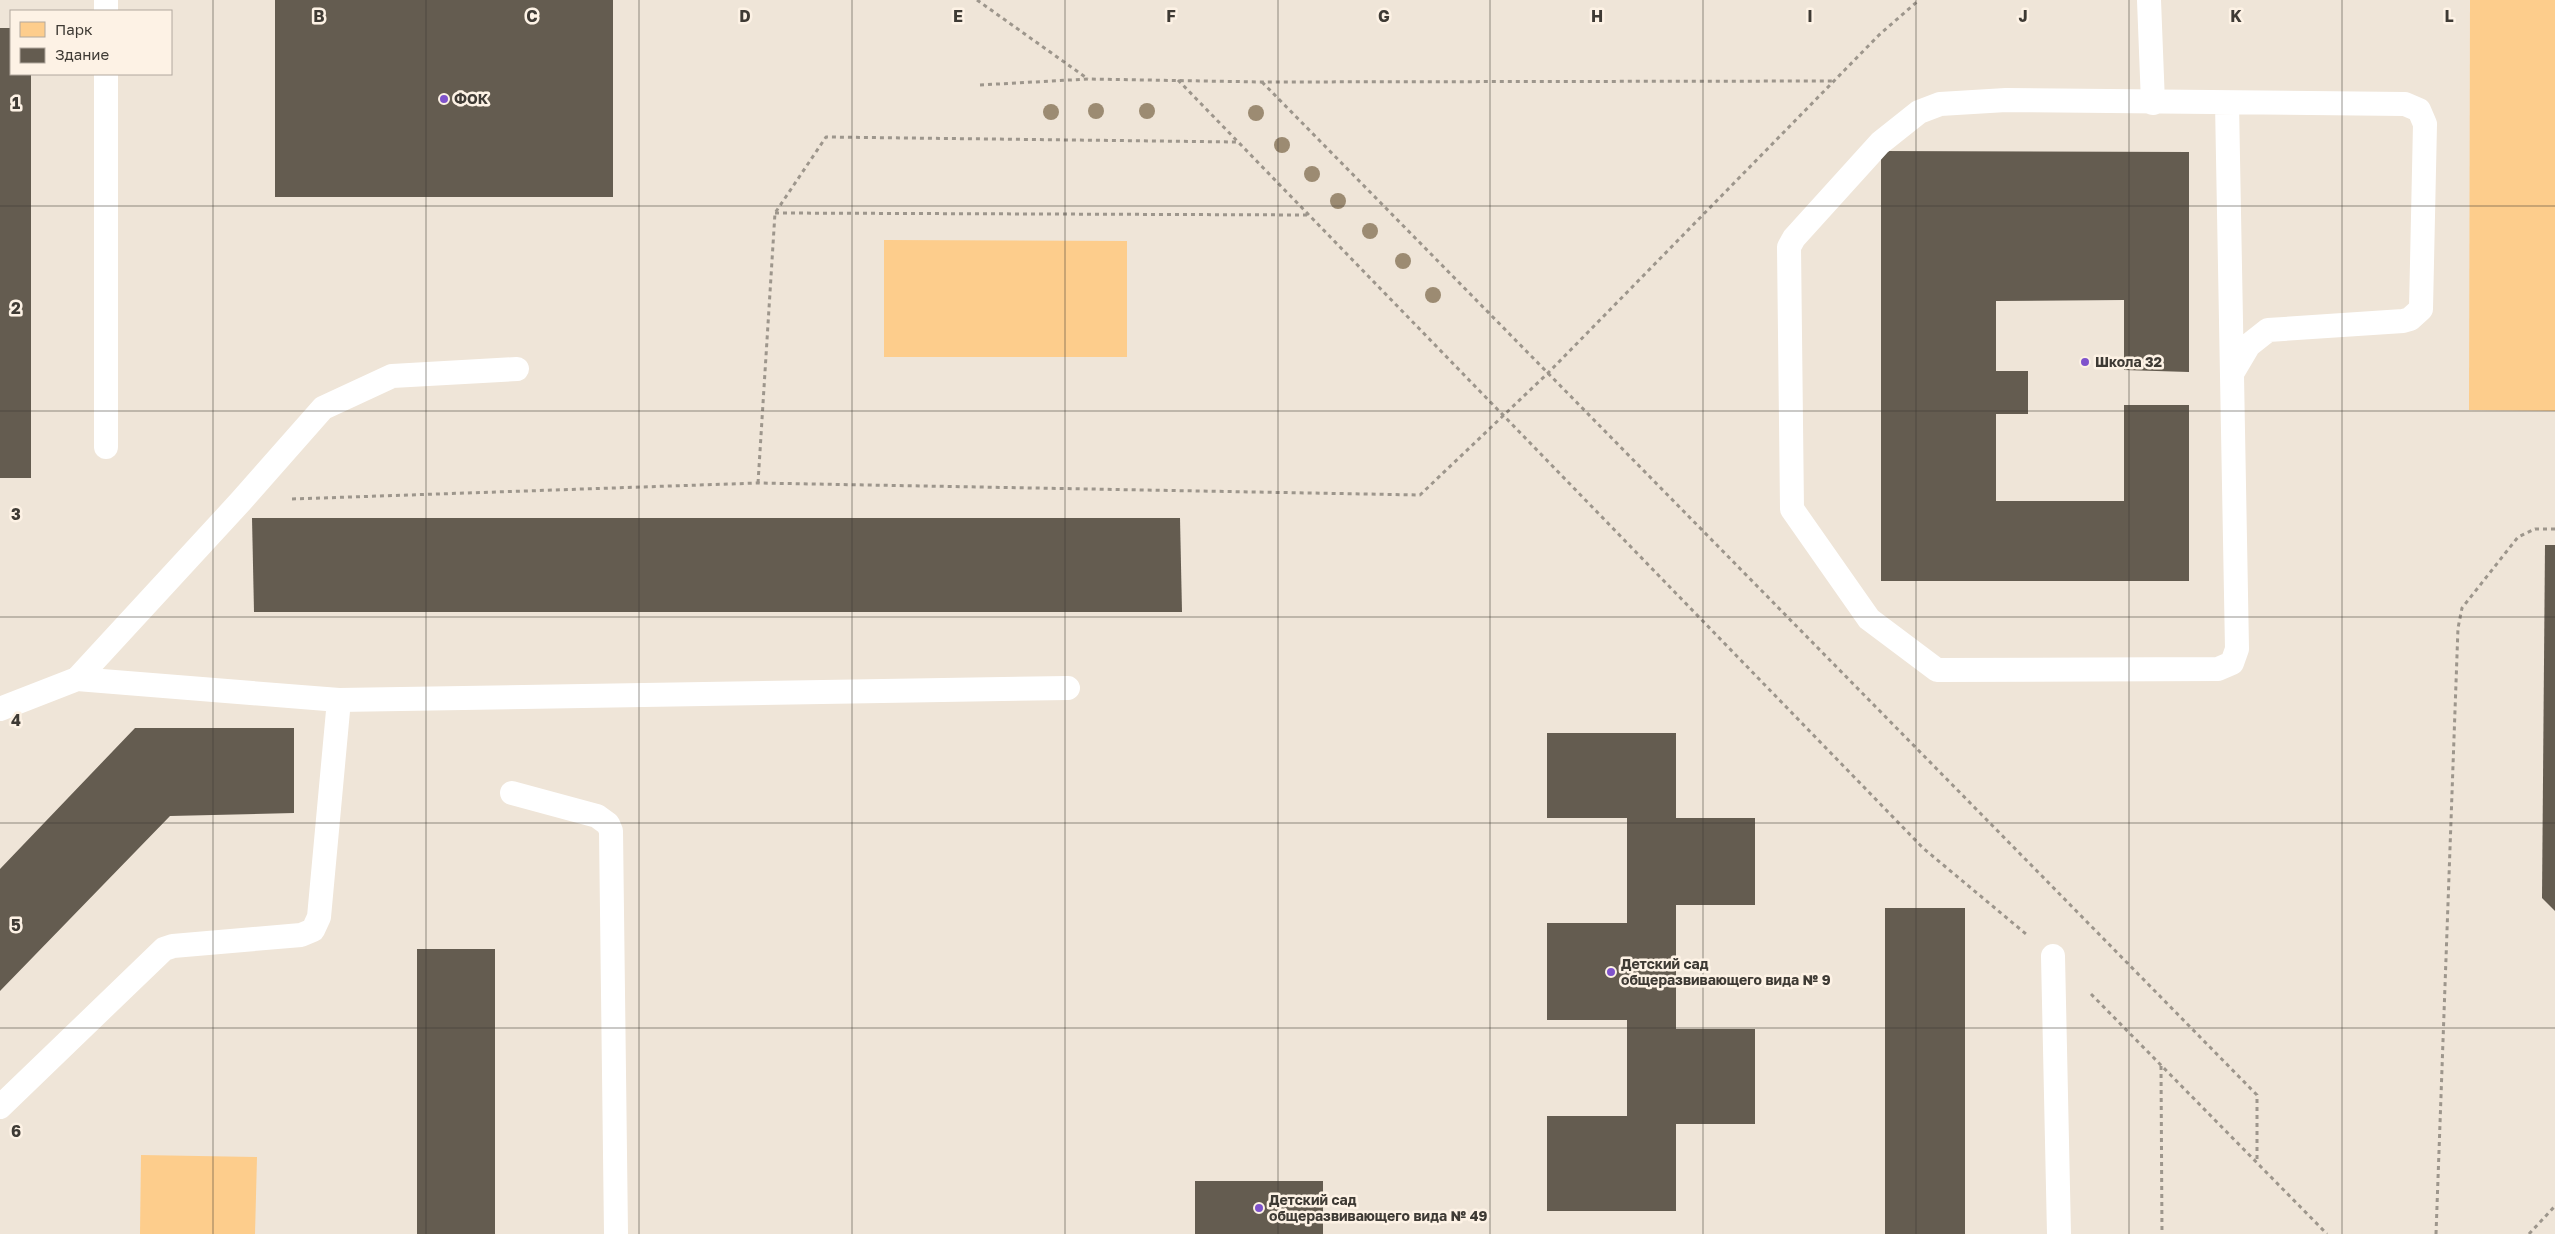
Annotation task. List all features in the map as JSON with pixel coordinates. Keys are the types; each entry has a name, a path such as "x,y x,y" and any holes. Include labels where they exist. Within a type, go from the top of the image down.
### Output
{"lane":[{"path":"2148,0 2153,102"},
{"path":"106,75 106,447"},
{"path":"2227,103 2237,649 2232,663 2225,668 1937,670 1869,619 1792,508 1788,252 1794,238 1880,143 1919,112 1940,104 2006,100 2405,104 2419,110 2425,124 2422,301 2416,315 2403,321 2268,330 2249,345 2233,372"},
{"path":"0,709 77,678 241,501 323,408 392,376 517,369"},
{"path":"77,678 339,700 1068,688"},
{"path":"0,1107 164,949 173,946 301,936 313,930 319,917 339,700"},
{"path":"512,793 597,816 608,824 611,831 616,1234"},
{"path":"2053,956 2059,1234"}],"path":[{"path":"977,0 1088,79"},
{"path":"241,501 758,483 1420,495 1548,373 1879,35 1919,0"},
{"path":"980,85 1088,79 1262,82 1834,81"},
{"path":"1178,80 1923,848 2053,956 2327,1234"},
{"path":"1262,82 2257,1095 2256,1163"},
{"path":"758,483 774,213 826,137 1238,142"},
{"path":"774,213 1309,214"},
{"path":"2436,1234 2458,628 2462,608 2518,537 2536,529 2555,529"},
{"path":"2161,1066 2162,1234"},
{"path":"2530,1234 2555,1206"}],"green space":[{"path":"2470,0 2555,0 2555,411 2469,410"},
{"path":"884,240 1127,241 1127,357 884,357"},
{"path":"141,1155 257,1157 255,1234 140,1234"}],"building":[{"name":"ФОК","path":"275,0 613,0 613,197 275,197"},
{"path":"0,28 10,28 10,75 31,75 31,478 0,478"},
{"path":"1881,151 2189,152 2189,372 2124,370 2124,300 1996,301 1996,371 2028,371 2028,414 1996,414 1996,501 2124,501 2124,405 2189,405 2189,581 1881,581"},
{"path":"252,518 1180,518 1182,612 254,612"},
{"path":"2545,545 2555,545 2555,911 2542,898"},
{"path":"135,728 294,728 294,813 170,816 0,991 0,869"},
{"name":"Детский сад общеразвивающего вида № 9","path":"1547,733 1676,733 1676,818 1755,818 1755,905 1676,905 1676,1029 1755,1029 1755,1124 1676,1124 1676,1211 1547,1211 1547,1116 1627,1116 1627,1020 1547,1020 1547,923 1627,923 1627,818 1547,818"},
{"path":"1885,908 1965,908 1965,1234 1885,1234"},
{"path":"417,949 495,949 495,1234 417,1234"},
{"name":"Детский сад общеразвивающего вида № 49","path":"1195,1181 1323,1181 1323,1234 1195,1234"}],"place":[{"name":"ФОК","path":"444,99"},
{"name":"Школа 32","path":"2085,362"},
{"name":"Детский сад общеразвивающего вида № 9","path":"1611,972"},
{"name":"Детский сад общеразвивающего вида № 49","path":"1259,1208"}]}
